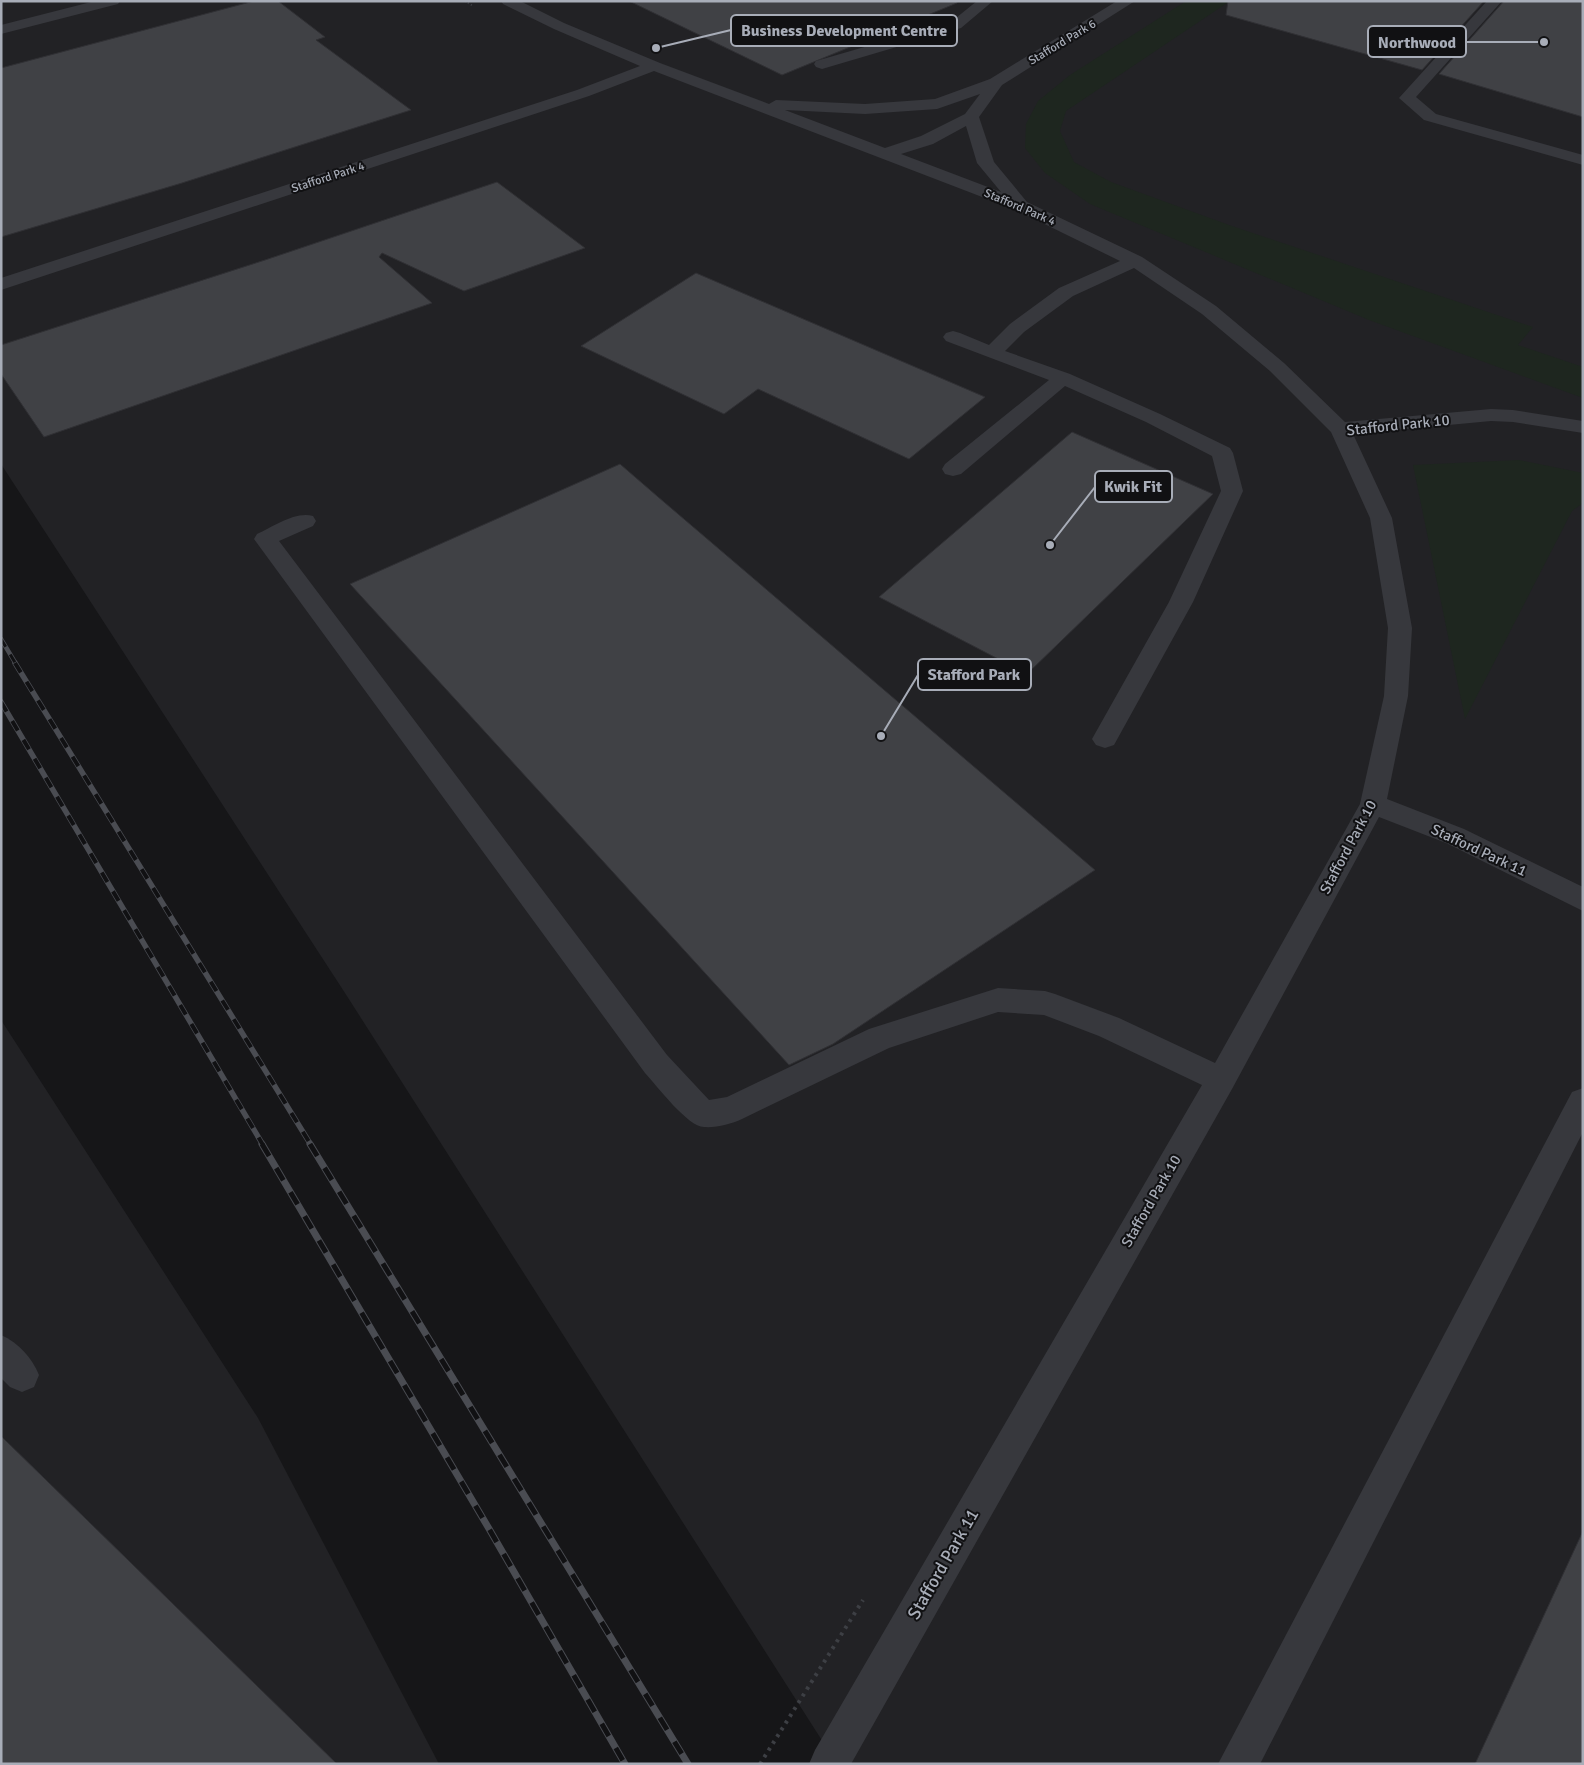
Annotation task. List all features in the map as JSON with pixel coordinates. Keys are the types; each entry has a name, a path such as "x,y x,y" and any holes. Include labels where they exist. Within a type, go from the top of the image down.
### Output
{"street":[{"path":"1,30 114,1"},
{"name":"Stafford Park 4","path":"508,1 559,26 654,66 1022,206 1134,261 1209,310 1277,367 1340,429"},
{"path":"822,64 956,25 986,1"},
{"path":"1495,1 1407,98 1430,117 1583,160"},
{"name":"Stafford Park 6","path":"996,82 1122,2"},
{"name":"Stafford Park 4","path":"1,284 583,93 654,66"},
{"path":"752,104 865,109 937,104 996,82"},
{"path":"884,154 927,140 971,117 996,82"},
{"path":"916,120 937,104"},
{"path":"971,117 986,163 1022,206"},
{"path":"884,154 902,130"},
{"path":"992,353 1017,328 1066,292 1134,261"},
{"path":"953,337 1062,378 1153,418 1222,453 1232,491 1181,602 1105,739"},
{"path":"953,469 1062,378"},
{"name":"Stafford Park 10","path":"1056,1364 1221,1080 1373,804 1396,696 1400,628 1381,518 1340,429 1491,415 1513,416 1583,427"},
{"path":"305,521 265,539 656,1064 702,1114 731,1110 880,1038 998,1000 1045,1003 1109,1027 1221,1080"},
{"name":"Stafford Park 11","path":"1373,804 1455,836 1583,900"},
{"path":"1238,1764 1583,1101"},
{"name":"Stafford Park 11","path":"829,1764 1056,1364"}],"shaded area":[{"path":"1,1 1583,1 1583,1764 837,1764 345,993 1,464"},
{"path":"1186,1 1230,1 1066,111 1060,131 1074,162 1111,182 1229,225 1533,327 1518,345 1583,367 1583,398 1369,320 1090,204 1045,173 1025,148 1026,124 1038,101 1070,75"},
{"path":"1519,460 1583,473 1583,503 1572,511 1465,719 1413,465"},
{"path":"1,1020 258,1418 439,1764 1,1764"}],"building":[{"path":"254,1 278,1 325,37 316,40 411,110 182,183 1,237 1,68"},
{"path":"629,1 957,1 957,3 782,75"},
{"path":"1228,1 1484,1 1422,70 1226,15"},
{"path":"1504,1 1583,1 1583,117 1439,74"},
{"path":"497,182 585,248 464,291 382,253 379,257 432,303 44,437 1,374 1,345 265,260"},
{"path":"696,273 985,397 909,459 758,389 724,414 581,346"},
{"path":"1072,432 1213,494 1027,674 879,597"},
{"path":"620,464 1095,870 833,1044 789,1065 350,584"},
{"path":"1,1436 337,1764 1,1764"},
{"path":"1583,1531 1583,1764 1475,1764"}],"railway":[{"path":"1,639 16,664"},
{"path":"15,663 311,1145"},
{"path":"1,702 263,1145"},
{"path":"262,1144 488,1527 625,1764"},
{"path":"310,1144 688,1764"}],"place":[{"name":"Northwood","path":"1544,42"},
{"name":"Business Development Centre","path":"656,48"},
{"name":"Kwik Fit","path":"1050,545"},
{"name":"Stafford Park","path":"881,736"}]}
